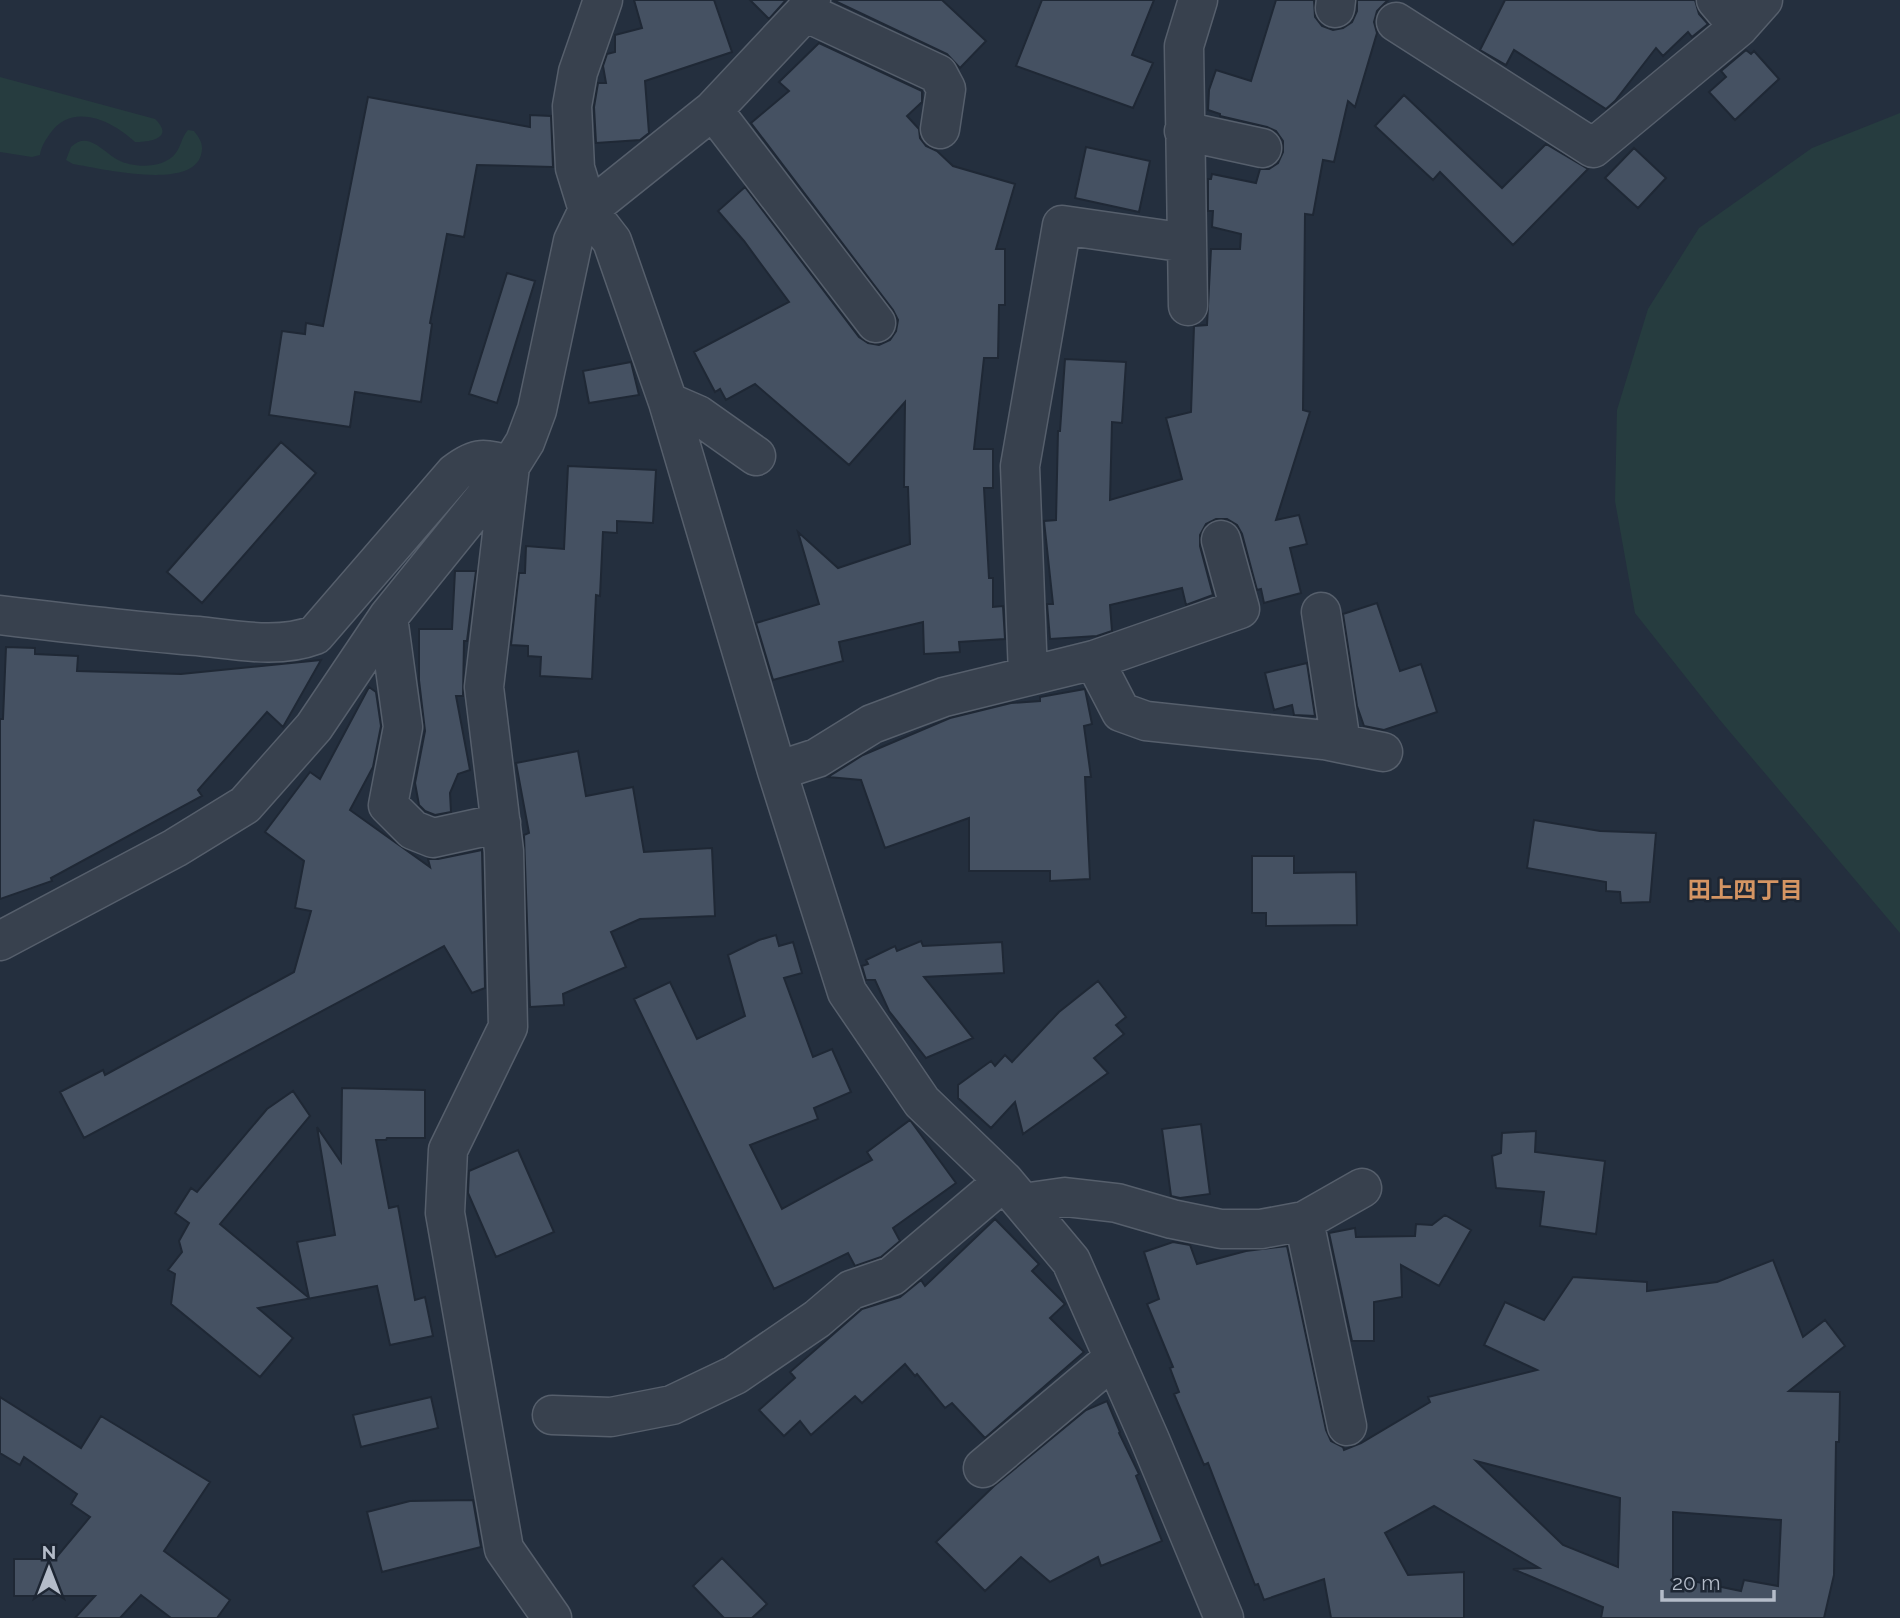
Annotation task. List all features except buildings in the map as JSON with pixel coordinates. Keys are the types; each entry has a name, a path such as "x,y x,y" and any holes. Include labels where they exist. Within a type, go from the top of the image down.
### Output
{"street":[{"path":"603,0 578,72 572,106 575,168 588,210 612,241 667,402 777,771 847,992 922,1102 1013,1192 1071,1261 1224,1618"},
{"path":"1188,306 1184,46 1198,0"},
{"path":"0,941 174,848 245,805 314,727 388,618 510,466 525,442 537,410 573,241 588,210 713,110 808,6 938,74 946,89 940,129"},
{"path":"1396,22 1593,148 1739,9"},
{"path":"713,110 876,323"},
{"path":"1184,131 1262,148"},
{"path":"1028,676 1020,466 1062,225 1187,243"},
{"path":"667,402 698,415 755,456"},
{"path":"0,615 123,630 271,642 298,641 315,635 454,473 471,460 487,459 510,466"},
{"path":"510,466 484,687 504,851 508,1027 448,1150 445,1213 504,1549 552,1618"},
{"path":"777,771 817,758 872,724 944,697 1094,660 1240,609 1221,540"},
{"path":"1321,612 1341,743"},
{"path":"388,618 403,727 388,805 413,830 433,838 501,823"},
{"path":"1094,660 1121,712 1146,721 1341,743 1383,752"},
{"path":"552,1415 611,1417 672,1405 735,1375 817,1319 851,1290 892,1276 1013,1192 1117,1203 1172,1219 1221,1229 1261,1229 1304,1221 1362,1188"},
{"path":"1304,1221 1347,1426"},
{"path":"983,1468 1114,1358"}],"green space":[{"path":"0,77 155,119 160,125 161,135 153,140 135,142 103,121 80,116 58,125 49,135 40,155 32,157 0,152"},
{"path":"1900,113 1900,933 1719,719 1635,613 1615,501 1617,410 1648,309 1699,228 1812,148"},
{"path":"188,130 194,131 198,137 202,151 194,166 180,172 163,175 122,172 73,164 66,160 71,147 83,141 95,144 124,163 156,165 175,154"}],"district":[{"name":"田上四丁目","path":"1745,890"}]}
